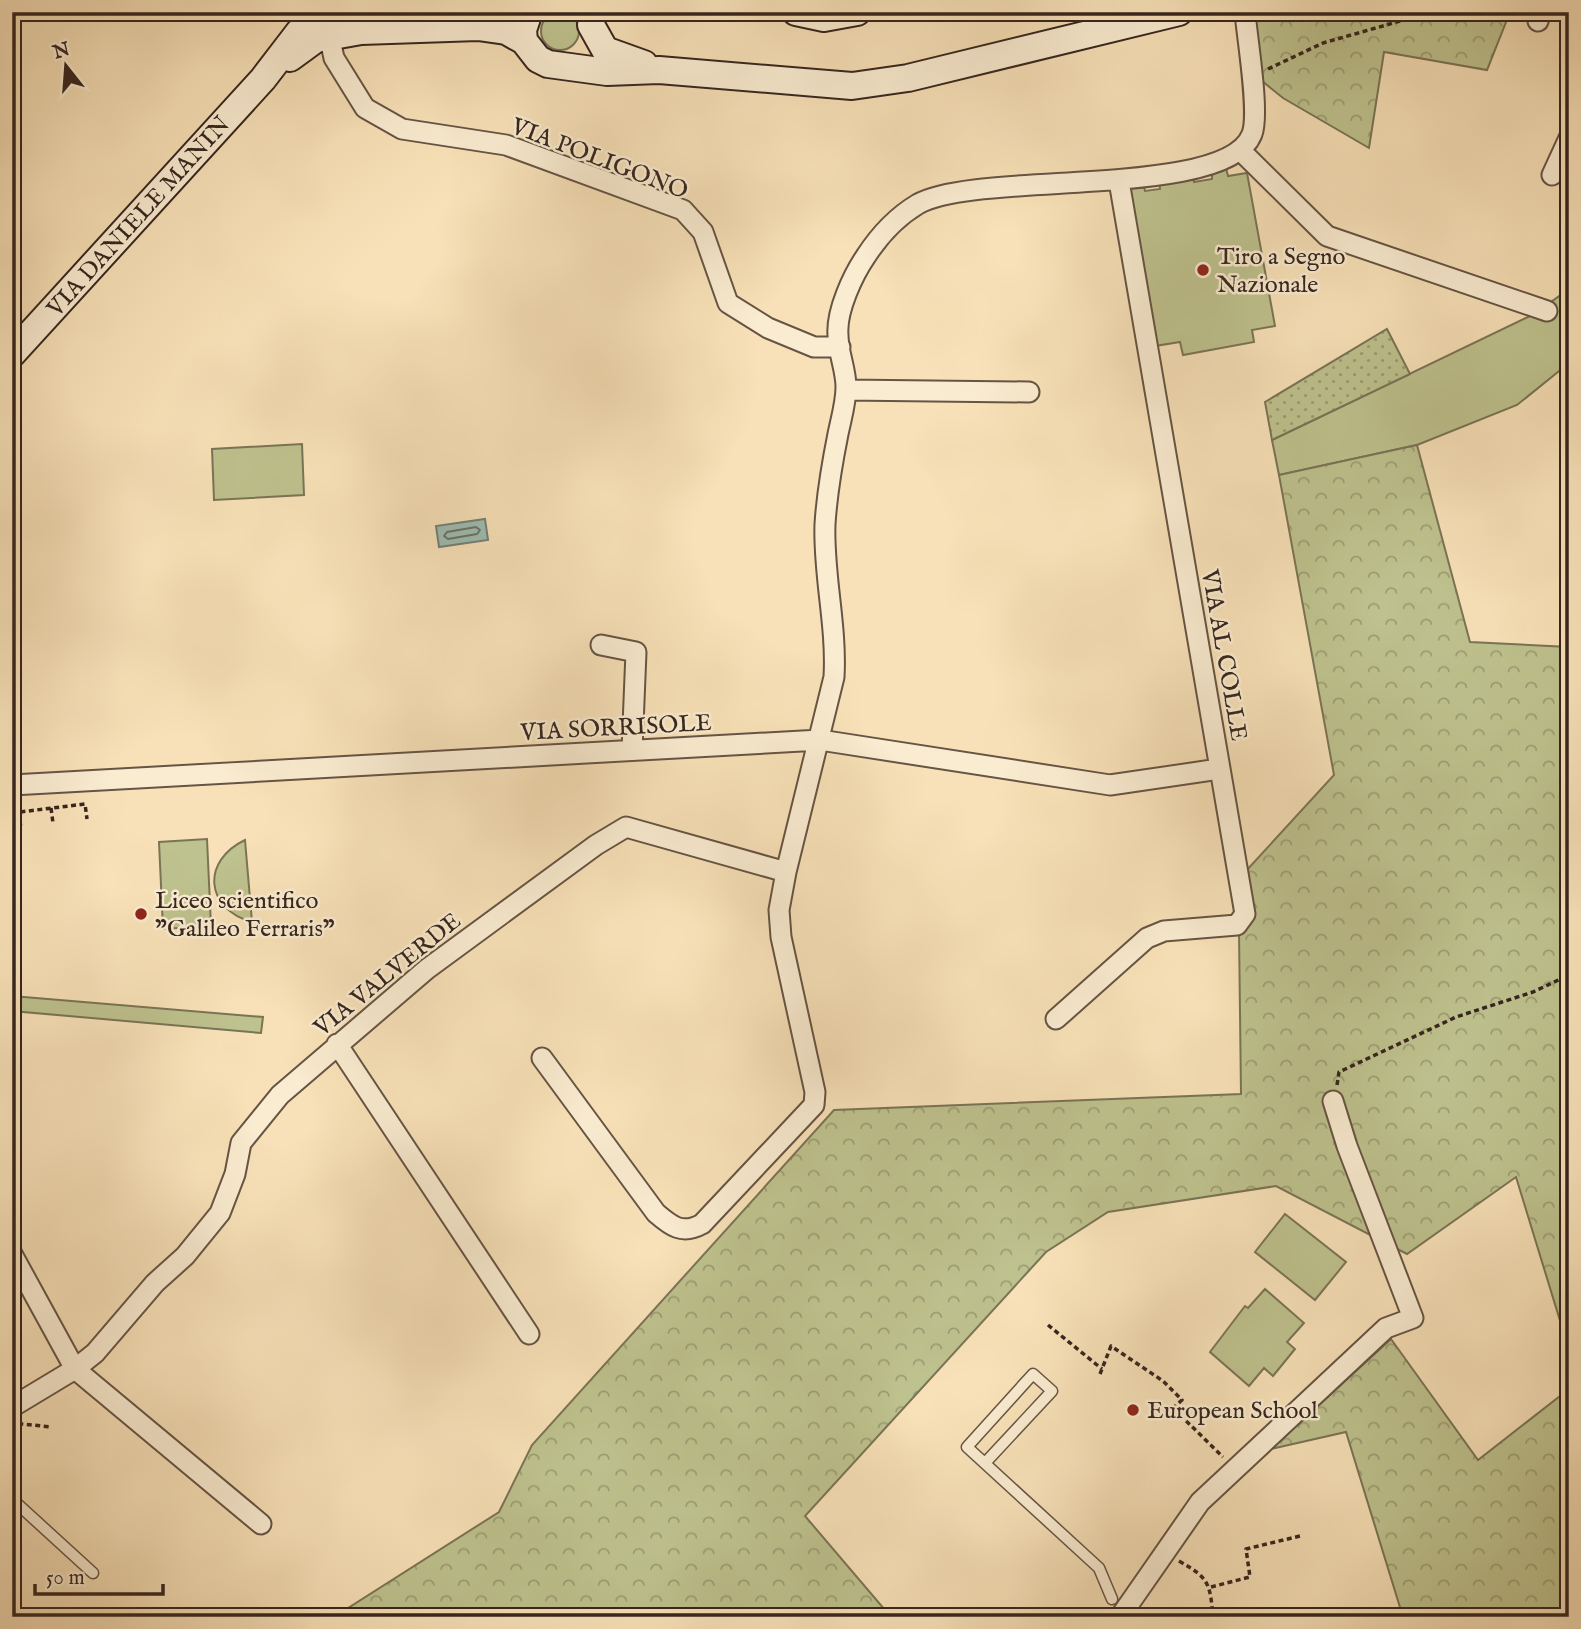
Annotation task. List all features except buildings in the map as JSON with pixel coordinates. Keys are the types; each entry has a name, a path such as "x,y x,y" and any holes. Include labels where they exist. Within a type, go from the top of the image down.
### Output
{"main road":[{"path":"524,41 523,30 529,12"},
{"path":"796,12 824,18 858,12"},
{"path":"589,17 605,50 659,70 852,86 882,83 1179,12"},
{"path":"560,65 580,56 587,47 589,17"},
{"name":"VIA DANIELE MANIN","path":"12,354 263,79 309,43 317,21 361,31 478,27 506,31 524,41 538,59 560,65 607,72 659,70"}],"street":[{"path":"542,1058 656,1213 680,1230 691,1230 702,1224 814,1105 815,1092 781,937 779,910 834,677 836,646 825,527 830,479 846,390 839,324 848,294 865,256 896,219 919,203 952,191 1119,181 1217,162 1240,150 1252,133 1254,114 1245,12"},
{"name":"VIA POLIGONO","path":"317,21 334,58 365,108 401,129 506,145 683,210 703,232 728,303 768,328 814,347 840,347"},
{"path":"1552,175 1569,138"},
{"path":"1240,150 1327,236 1547,311"},
{"name":"VIA AL COLLE","path":"1056,1019 1147,938 1164,931 1237,925 1245,914 1119,181"},
{"path":"846,390 1028,392"},
{"path":"601,645 636,652 632,750"},
{"name":"VIA SORRISOLE","path":"12,785 820,740 1110,785 1219,769"},
{"name":"VIA VALVERDE","path":"12,1407 75,1369 95,1353 155,1283 185,1256 220,1213 235,1174 241,1143 258,1118 280,1094 427,969 626,827 786,872"},
{"path":"337,1044 529,1334"},
{"path":"1119,1609 1200,1502 1386,1328 1413,1318 1346,1146 1334,1101"},
{"path":"12,1254 75,1369 261,1524"}],"lane":[{"path":"985,1463 1052,1391 1033,1374 967,1447 1099,1568 1119,1609"},
{"path":"12,1499 93,1573"}],"path":[{"path":"1250,78 1323,43 1432,12"},
{"path":"12,813 85,804 87,819"},
{"path":"51,808 53,822"},
{"path":"19,812 21,828"},
{"path":"1334,1101 1339,1072 1456,1017 1533,992 1569,975"},
{"path":"1048,1325 1101,1371 1111,1346 1132,1358 1182,1400 1162,1418 1174,1408 1227,1461"},
{"path":"12,1431 22,1424 52,1427"},
{"path":"1211,1587 1250,1577 1246,1549 1300,1536"},
{"path":"1163,1553 1201,1574 1211,1587 1213,1617"}],"green space":[{"path":"560,12 573,18 579,31 573,44 560,50 547,44 541,31 547,18"},
{"path":"1256,12 1510,12 1487,70 1384,52 1369,148 1283,98 1262,81 1253,18"},
{"name":"Tiro a Segno Nazionale","path":"1226,168 1228,176 1247,173 1275,326 1252,330 1254,342 1183,355 1180,342 1155,346 1126,186 1143,183 1145,191 1160,189 1159,180 1193,174 1194,182 1212,179 1212,171"},
{"path":"1569,289 1569,323 1565,328 1569,330 1569,363 1517,405 1417,445 1279,475 1272,440 1532,315 1543,319 1551,302"},
{"path":"1387,329 1410,374 1272,440 1265,402"},
{"path":"302,444 304,495 214,500 212,449"},
{"path":"1417,445 1470,642 1569,647 1569,1350 1516,1177 1407,1254 1276,1186 1108,1212 1046,1252 805,1516 891,1617 334,1617 499,1512 532,1445 834,1110 1241,1094 1239,931 1246,871 1334,775 1279,475"},
{"path":"207,839 211,926 163,929 159,842"},
{"path":"245,840 252,922 236,916 225,907 214,884 215,872 221,860"},
{"path":"12,996 263,1017 261,1033 12,1011"},
{"path":"1285,1214 1346,1262 1315,1300 1255,1252"},
{"path":"1265,1289 1304,1323 1287,1342 1295,1349 1273,1376 1264,1368 1249,1386 1210,1352 1245,1306 1248,1308"},
{"path":"1391,1339 1478,1460 1569,1389 1569,1617 1403,1617 1346,1432 1271,1449"}],"water":[{"path":"485,519 488,540 439,547 436,526"}],"place":[{"name":"Tiro a Segno Nazionale","path":"1203,270"},
{"name":"Liceo scientifico \"Galileo Ferraris\"","path":"141,914"},
{"name":"European School","path":"1133,1410"}]}
